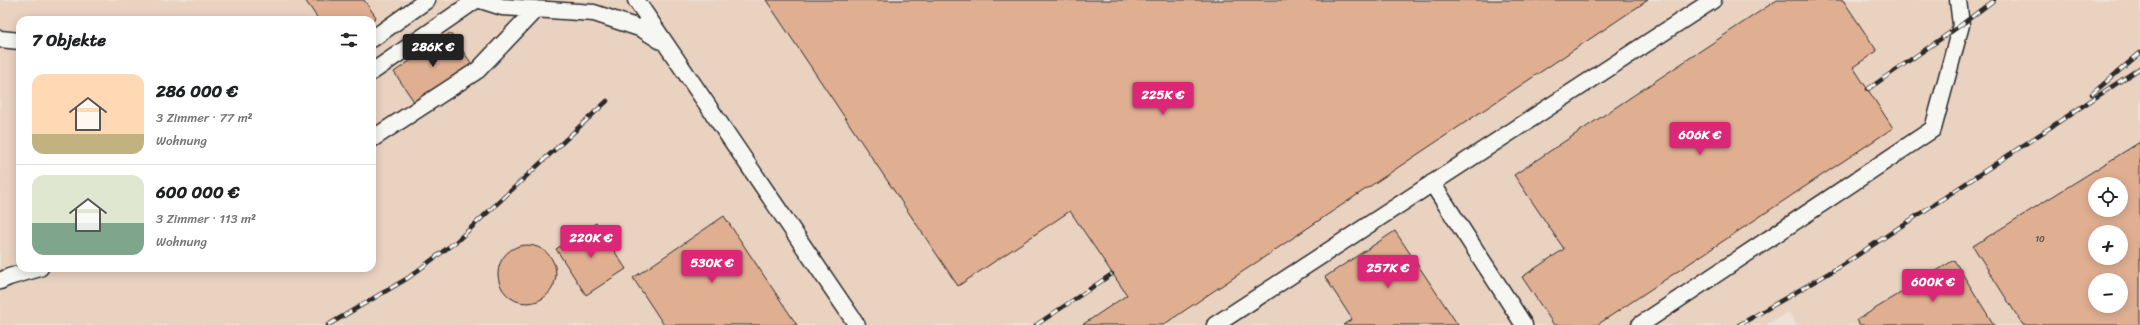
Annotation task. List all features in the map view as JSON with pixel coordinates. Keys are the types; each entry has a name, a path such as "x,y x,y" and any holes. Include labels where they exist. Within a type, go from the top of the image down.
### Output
{"lane":[{"path":"376,36 427,0"},
{"path":"376,69 476,0"},
{"path":"480,0 536,9 594,13 642,29 667,46"},
{"path":"636,0 857,325"},
{"path":"1215,325 1714,0"},
{"path":"1640,325 1933,129 1961,25 1958,0"},
{"path":"376,135 478,70 536,9"},
{"path":"0,39 16,41"},
{"path":"1432,183 1524,325"},
{"path":"0,281 9,276 24,272"}],"shaded area":[{"path":"0,0 2140,0 2140,325 1797,325 1788,312 1765,325 0,325"}],"building":[{"path":"305,0 364,0 375,16 316,16"},
{"path":"766,0 1648,0 1163,325 1082,325 1127,295 1070,211 958,286"},
{"path":"1777,0 1843,0 1877,51 1853,67 1893,128 1597,325 1554,325 1522,277 1564,249 1514,175"},
{"path":"450,33 472,64 415,103 394,72"},
{"path":"2140,142 2140,325 2023,325 1973,246"},
{"path":"724,216 797,325 664,325 633,278"},
{"path":"596,223 626,269 586,295 556,249"},
{"path":"1395,231 1458,325 1343,325 1352,319 1325,277"},
{"path":"527,245 543,250 551,258 556,274 551,290 543,298 527,303 511,298 503,290 498,274 503,258 511,250"},
{"path":"1954,260 1994,325 1860,325 1857,320"}],"railway":[{"path":"1868,89 1961,25 1994,0"},
{"path":"2092,94 2140,53"},
{"path":"1739,325 1841,266 2140,68"},
{"path":"328,325 408,278 458,240 607,101"},
{"path":"1036,325 1112,274"}]}
